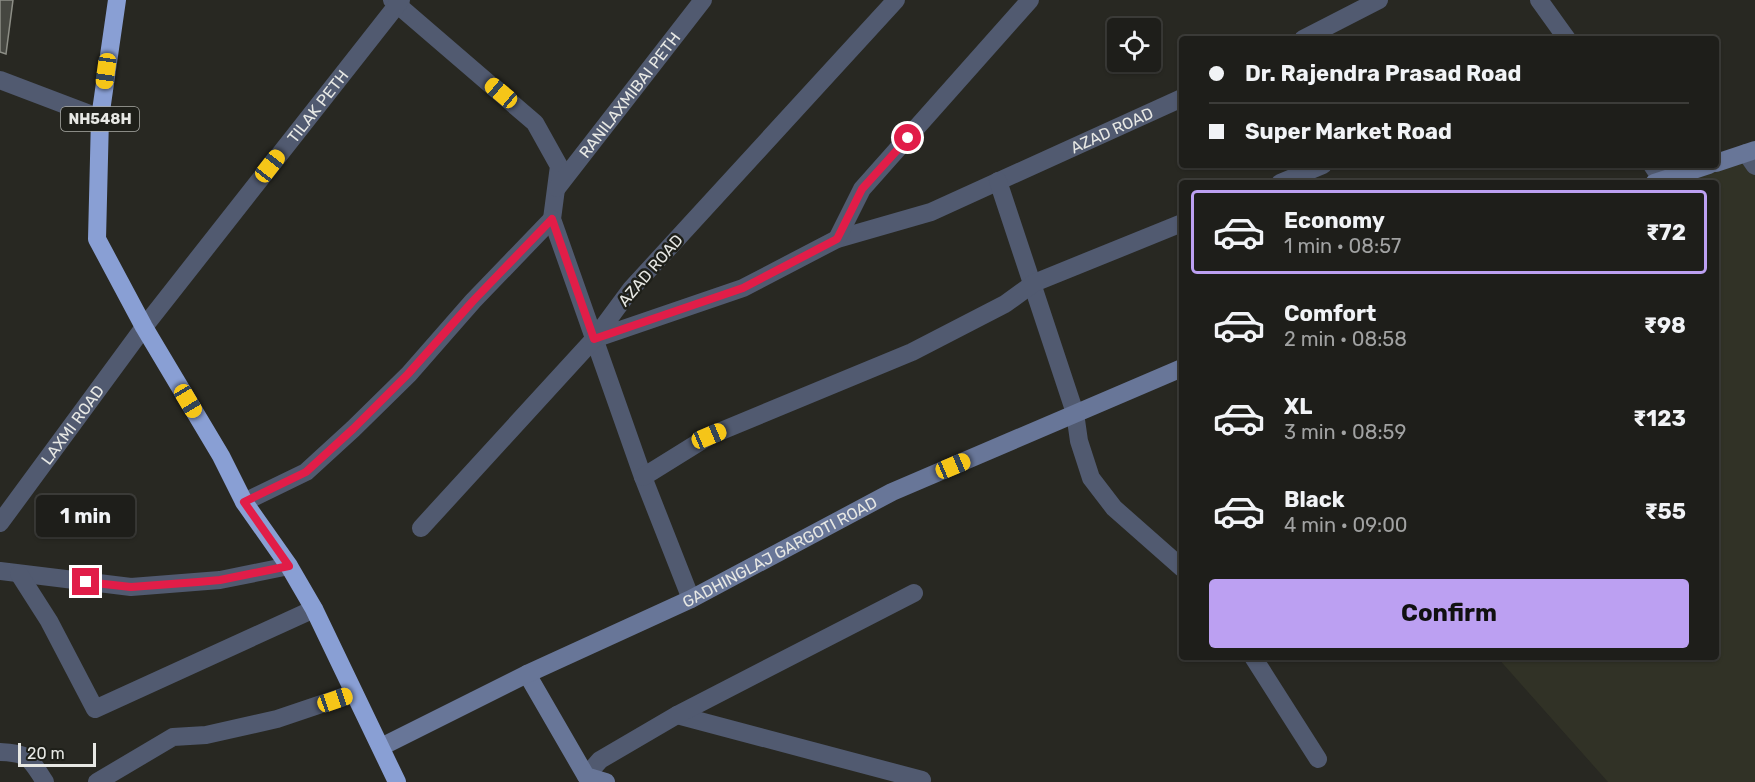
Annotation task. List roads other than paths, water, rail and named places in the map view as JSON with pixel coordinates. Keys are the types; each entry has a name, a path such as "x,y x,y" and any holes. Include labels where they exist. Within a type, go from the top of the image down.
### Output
{"highway":[{"name":"NH548H","path":"117,0 100,118 97,239 144,327 221,456 244,502 289,566 314,609 397,782"}],"street":[{"name":"RANILAXMIBAI PETH","path":"556,188 703,0"},
{"name":"AZAD ROAD","path":"594,339 631,290 896,0"},
{"path":"837,239 862,189 1030,0"},
{"path":"1309,36 1378,0"},
{"path":"1539,0 1565,36"},
{"path":"396,2 535,123 559,166 552,219 643,477 691,599"},
{"name":"TILAK PETH","path":"144,327 396,2"},
{"path":"0,80 100,118"},
{"name":"AZAD ROAD","path":"594,339 743,288 837,239 931,212 1179,99"},
{"path":"1719,162 1752,156"},
{"path":"1287,180 1316,168"},
{"path":"1664,180 1700,168"},
{"path":"998,181 1075,414 1079,441 1091,478 1114,508 1179,565"},
{"path":"244,502 306,472 353,429 408,374 473,301 552,219"},
{"path":"643,477 709,436 912,352 1005,304 1032,284 1179,224"},
{"name":"LAXMI ROAD","path":"0,523 144,327"},
{"path":"421,528 594,339"},
{"name":"GADHINGLAJ GARGOTI ROAD","path":"381,747 527,674 691,599 892,492 1179,369"},
{"path":"0,571 131,587 220,580 289,566"},
{"path":"19,574 49,621 95,709 314,609"},
{"path":"586,776 600,760 677,715 914,593"},
{"path":"1255,660 1318,759"},
{"path":"527,674 586,776 606,782"},
{"path":"97,782 173,737 206,735 277,719 354,693"},
{"path":"677,715 922,780"},
{"path":"0,752 16,752 25,755 32,761 45,782"}]}
